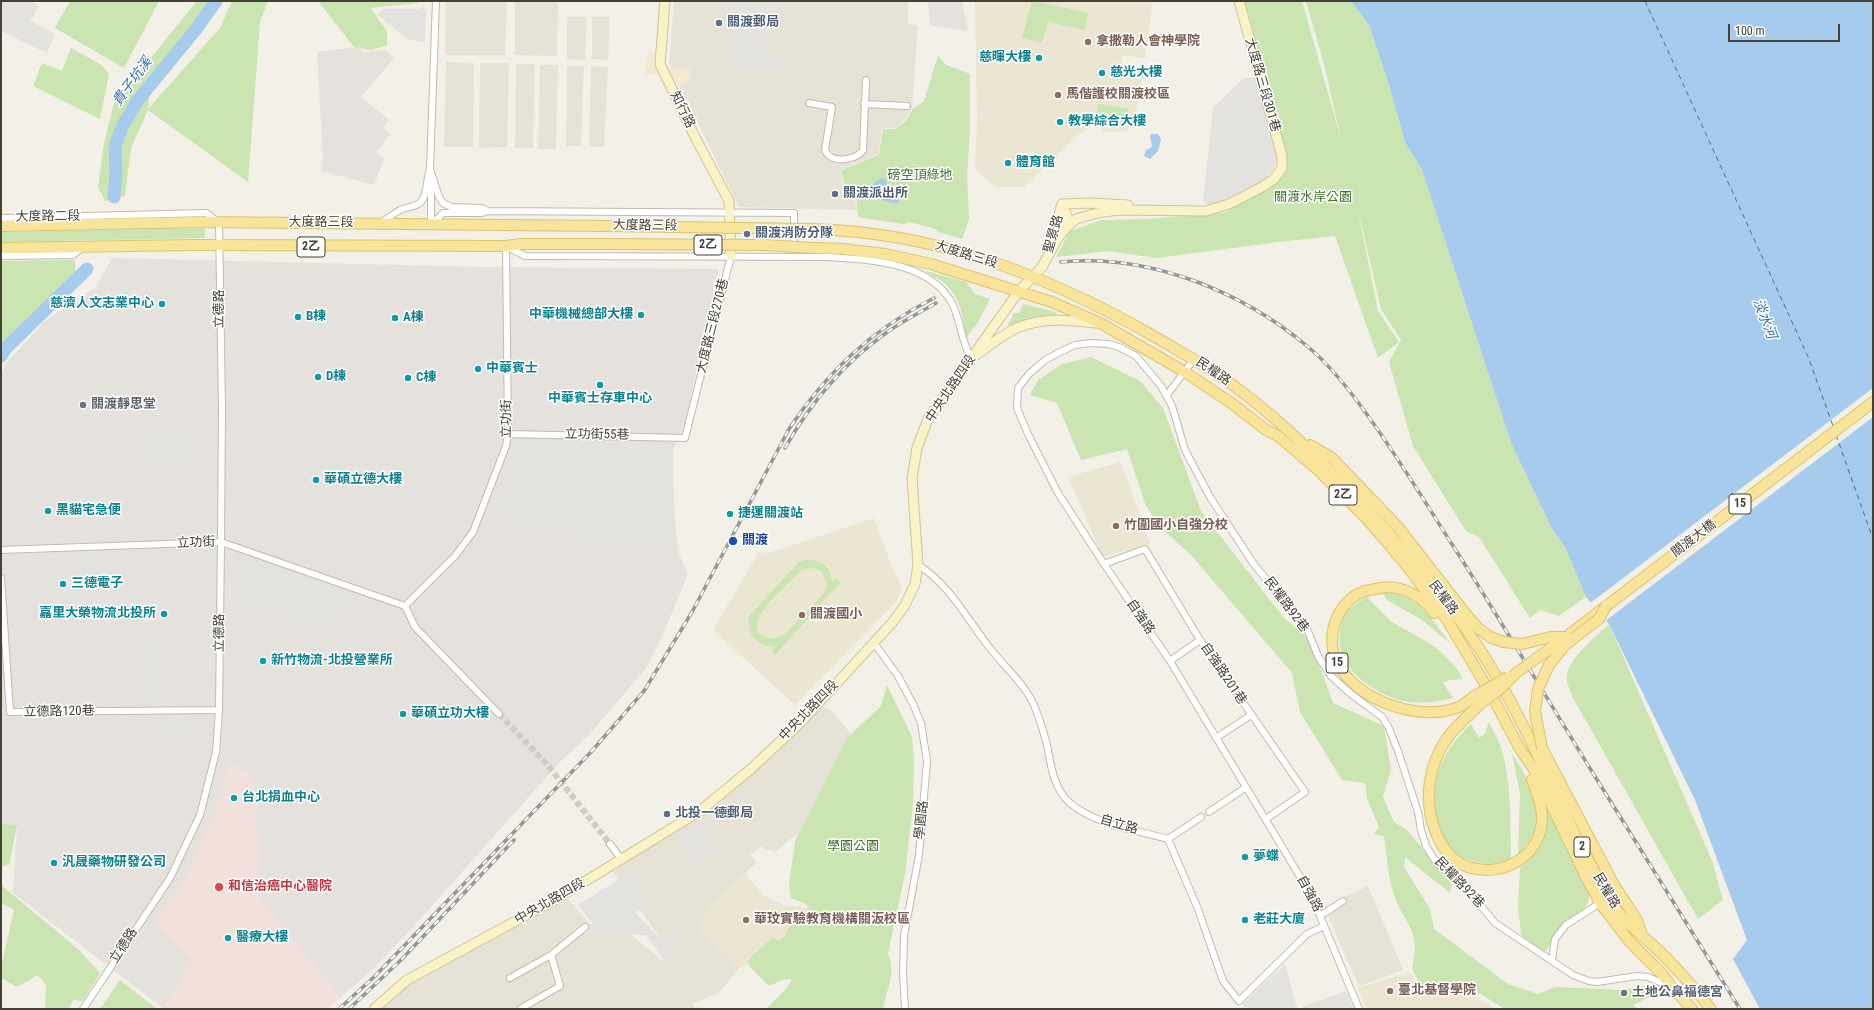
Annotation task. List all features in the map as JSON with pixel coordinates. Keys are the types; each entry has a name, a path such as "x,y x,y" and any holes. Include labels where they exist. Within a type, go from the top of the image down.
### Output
{"main road":[{"name":"大度路三段","path":"92,220 127,219 431,225 812,228 849,230 873,232 933,244 1063,288"},
{"name":"大度路二段","path":"1,226 92,220"},
{"name":"大度路三段","path":"82,248 219,246 506,246 521,244 604,244 766,245 843,249 885,254 930,264 1052,302"},
{"name":"2乙","path":"1,248 82,248"},
{"name":"民權路","path":"1063,288 1136,326 1194,359 1230,383 1296,436 1388,530 1447,620 1491,694 1520,749 1534,771 1600,903 1630,942 1663,975 1692,1009"},
{"name":"民權路","path":"1052,302 1102,324 1186,372 1234,405 1266,430 1278,436 1318,470 1413,567 1477,645 1502,686 1536,748 1543,768 1597,877 1628,925 1642,936 1689,982 1711,1009"},
{"name":"關渡大橋","path":"1520,749 1537,792 1542,814 1539,835 1536,842 1528,854 1498,870 1482,870 1467,867 1450,857 1440,844 1432,822 1428,799 1430,777 1437,757 1448,738 1477,701 1606,606 1873,402"},
{"path":"1296,436 1332,458 1392,521 1478,628 1490,636 1504,642 1522,644 1551,637 1566,636"},
{"name":"關渡大橋","path":"1463,649 1449,634 1430,607 1417,596 1399,588 1383,588 1364,591 1348,602 1335,618 1332,642 1338,664 1350,681 1368,695 1388,705 1416,712 1444,711 1477,701"},
{"path":"1606,606 1600,618 1565,645 1549,665 1538,689 1535,712 1542,748 1614,885 1637,920 1642,936"}],"street":[{"path":"436,1 430,169 439,197 443,203 451,206 482,208 488,211"},
{"name":"知行路","path":"666,1 660,64 692,131 729,201 730,212"},
{"name":"大度路三段301巷","path":"1151,209 1206,211 1229,204 1262,188 1279,174 1282,168 1282,156 1239,1"},
{"path":"809,103 832,107 825,150 827,155 831,158 846,159 860,155 863,150 866,80"},
{"path":"864,104 907,106"},
{"path":"381,223 401,209 414,206 421,202 424,197 426,180 430,169"},
{"path":"431,225 431,186 433,181"},
{"path":"1045,263 1067,216 1062,204 1119,204 1151,209"},
{"name":"聖景路","path":"1045,263 1062,204"},
{"path":"1058,238 1066,228 1082,216 1118,210 1151,209"},
{"path":"431,225 443,213 482,213 488,211"},
{"name":"大度路三段","path":"488,211 794,213 794,257"},
{"name":"大度路三段270巷","path":"685,438 731,256 730,212"},
{"name":"大度路二段","path":"1,218 92,220"},
{"name":"立德路","path":"83,1009 170,878 200,815 216,752 221,542 219,222"},
{"name":"大度路三段","path":"506,246 525,256 794,257 866,260 897,266 921,274 935,282 943,290 958,317 964,346 972,358"},
{"name":"立功街","path":"1,550 221,542 405,606 455,556 473,532 506,446 508,434 506,246"},
{"path":"1,256 73,255 82,248"},
{"name":"中央北路四段","path":"374,1009 407,980 508,926 622,860 700,811 752,768 801,722 892,623 905,605 915,584 918,565 912,478 917,448 928,419 1019,291 1034,277 1045,263"},
{"path":"972,358 1016,329 1025,325 1061,320 1102,324"},
{"name":"自強路","path":"1167,395 1151,372 1136,356 1119,347 1108,344 1075,346 1045,360 1029,374 1018,388 1017,408 1028,434 1058,493 1170,661 1245,788 1266,819 1302,880 1320,916 1359,1009"},
{"path":"1167,395 1186,372 1194,359"},
{"name":"民權路92巷","path":"1167,395 1185,450 1210,497 1253,563 1308,631 1318,656 1331,676 1351,694 1382,717 1388,726 1398,751 1418,812 1422,835 1436,862 1466,888 1496,923 1514,934"},
{"name":"立功街55巷","path":"508,434 685,438"},
{"name":"自強路201巷","path":"1104,564 1145,549 1200,640 1305,792 1266,819"},
{"name":"自立路","path":"918,565 935,576 993,652 1015,676 1031,699 1046,742 1054,780 1062,795 1085,814 1100,820 1168,839"},
{"name":"立德路120巷","path":"1,578 10,712 218,710"},
{"path":"405,606 415,627 499,714"},
{"path":"1170,661 1200,640"},
{"name":"學園路","path":"874,643 898,676 913,704 920,723 927,761 919,854 904,936 903,974 905,1009"},
{"path":"1216,738 1251,715"},
{"path":"1209,812 1245,788"},
{"path":"1201,817 1168,839 1198,909 1223,981 1239,1001 1307,934 1324,926"},
{"path":"610,844 622,860"},
{"path":"1320,916 1342,901"},
{"path":"1552,960 1555,939 1566,925 1600,903"},
{"path":"510,978 551,955 585,927"},
{"name":"民權路","path":"1514,934 1574,975 1589,981 1605,982 1636,976 1648,977 1671,986"},
{"path":"520,1009 560,986 551,955"}],"shaded area":[{"path":"1,1 29,1 39,6 30,21 55,34 47,53 1,31"},
{"path":"446,1 507,1 505,55 445,55"},
{"path":"515,1 558,1 557,56 515,55"},
{"path":"674,1 908,1 908,24 918,25 912,108 904,121 895,128 882,128 878,154 841,170 842,182 855,201 857,208 857,201 843,181 842,170 879,155 883,129 895,129 905,122 913,109 924,101 938,56 946,65 970,74 970,125 967,177 969,219 962,239 939,232 933,228 909,222 903,224 858,217 857,210 739,207 669,64"},
{"path":"734,1 770,1 764,50 783,56 779,72 728,65"},
{"path":"928,1 962,1 968,31 930,25"},
{"name":"馬偕護校關渡校區","path":"975,1 1153,1 1145,58 1123,55 1121,63 1144,70 1134,121 1127,131 1103,132 1096,124 1079,134 1024,187 995,187 975,169 977,120"},
{"path":"423,6 426,11 425,42 407,39 378,15 383,9 419,9"},
{"path":"567,17 587,17 585,60 567,59"},
{"path":"592,17 610,17 608,60 592,59"},
{"path":"356,47 364,52 385,50 394,58 361,97 389,120 383,128 390,134 376,152 384,158 374,185 321,171 323,160 317,52"},
{"path":"647,52 657,53 656,66 690,69 690,81 673,89 665,75 645,75"},
{"path":"446,62 474,63 473,147 444,147"},
{"path":"480,63 509,63 507,147 479,148"},
{"path":"516,64 535,64 533,148 515,148"},
{"path":"540,65 558,65 556,149 538,149"},
{"path":"567,66 584,66 581,146 566,146"},
{"path":"591,66 608,67 604,147 589,147"},
{"path":"1244,78 1255,78 1278,158 1273,170 1262,182 1230,200 1210,206 1203,202 1213,108"},
{"path":"112,258 484,267 719,269 684,427 673,450 674,506 678,552 688,574 664,632 646,668 588,736 558,764 414,926 374,968 327,1009 164,1009 13,893 17,827 1,823 1,377 5,365 45,321 96,287"},
{"path":"201,424 202,487 196,486 169,462 141,462 140,435 151,425"},
{"path":"515,442 665,443 671,449 672,528 677,555 585,557 560,528 513,527 493,515 504,488"},
{"name":"竹圍國小自強分校","path":"1121,462 1150,544 1103,557 1068,477"},
{"name":"關渡國小","path":"874,518 889,559 902,587 897,601 795,705 713,630 759,552 769,553"},
{"path":"100,554 114,568 123,580 141,612 142,622 81,625 77,555"},
{"path":"237,556 244,556 364,595 331,628 231,614 231,566"},
{"path":"135,639 153,640 171,667 173,705 135,705"},
{"path":"821,706 830,709 851,734 846,740 798,835 790,839 776,852 764,849 762,846 750,855 757,862 708,908 703,933 739,968 719,993 693,1003 695,1009 567,1009 565,1007 562,1009 378,1009 404,987 472,949 568,899 589,923 594,926 624,929 663,961 668,958 669,952 666,946 613,872 741,784"},
{"path":"181,718 197,722 207,730 208,739 204,747 166,737 165,730 146,729 145,719"},
{"path":"7,744 10,753 9,820 1,820 1,745"},
{"name":"和信治癌中心醫院","path":"229,762 246,771 253,781 260,803 254,822 260,842 259,896 341,997 327,1009 162,1008 193,960 153,923 185,878 214,816"},
{"path":"699,821 718,849 695,864 676,836"},
{"path":"631,872 651,901 635,912 658,937 673,928 682,940 667,959 663,959 646,935 605,934 598,931 578,905"},
{"name":"華玟實驗教育機構關汳校區","path":"745,873 763,895 783,905 809,908 809,911 802,920 790,923 789,931 785,936 769,942 755,953 748,964 739,968 702,933 701,926 702,918 708,908"},
{"path":"1368,886 1403,970 1359,986 1324,907"},
{"path":"1285,964 1297,1009 1244,1009 1243,1004"},
{"name":"臺北基督學院","path":"1409,972 1424,993 1450,985 1475,996 1495,1009 1366,1009 1358,988"},
{"path":"1346,991 1354,1009 1302,1009 1302,1007"}],"green space":[{"path":"70,1 159,1 124,68 55,28"},
{"path":"197,1 212,1 194,28 152,73 148,109 220,28 232,1 268,1 260,22 248,182 148,110 131,148 125,196 105,201 98,187 104,144 114,103"},
{"path":"318,1 419,1 419,3 370,8 387,31 387,45 371,50 354,47"},
{"path":"1032,1 1088,13 1084,30 1048,22 1042,43 1022,38"},
{"name":"關渡水岸公園","path":"1238,1 1302,1 1341,139 1324,64 1306,1 1351,1 1369,25 1389,85 1405,142 1422,170 1511,443 1552,529 1565,547 1586,597 1559,616 1540,610 1530,618 1479,537 1466,531 1413,446 1389,362 1401,340 1381,309 1357,206 1378,311 1399,342 1378,358 1335,236 1157,258 1107,251 1056,257 1070,231 1102,220 1145,219 1224,213 1278,179 1286,167"},
{"path":"71,48 102,65 109,74 100,119 33,86 42,63 62,71"},
{"name":"磅空頂綠地","path":"938,56 946,65 970,74 970,125 967,177 969,219 962,239 939,232 933,228 909,222 903,224 858,217 857,201 843,181 842,170 879,155 883,129 895,129 905,122 913,109 924,101"},
{"path":"1098,104 1129,109 1125,126 1095,121"},
{"path":"205,229 205,237 203,238 1,242 1,232"},
{"path":"75,260 75,277 72,290 67,299 52,311 30,321 18,329 1,348 1,261"},
{"path":"926,271 966,282 975,294 990,299 978,322 965,340 964,324 957,300 942,281"},
{"path":"1023,304 1056,312 1057,314 1055,316 1031,319 1007,326 1014,313 1019,313"},
{"path":"1091,357 1140,381 1163,408 1201,511 1283,617 1310,640 1333,703 1384,726 1391,770 1383,797 1394,822 1407,830 1452,884 1450,893 1405,857 1404,867 1430,909 1434,929 1508,984 1538,994 1555,987 1621,990 1649,986 1653,995 1633,1005 1638,1009 1505,1009 1482,995 1450,982 1426,996 1412,968 1415,956 1414,937 1394,895 1389,874 1384,836 1374,834 1379,827 1367,799 1365,783 1342,780 1300,712 1292,673 1191,555 1161,528 1146,506 1127,449 1081,460 1057,403 1030,395 1038,380 1062,364"},
{"path":"812,560 821,562 829,571 832,582 836,579 840,583 775,655 771,651 775,647 758,642 751,634 749,616 799,562","holes":["811,568 818,569 823,573 827,586 824,593 785,634 770,638 765,637 758,631 757,624 761,615 775,596 801,570"]},
{"path":"1383,593 1395,594 1414,602 1423,609 1451,644 1422,620 1387,600"},
{"path":"1367,597 1392,622 1429,643 1440,651 1455,666 1463,679 1450,680 1443,683 1453,698 1424,703 1403,701 1385,695 1364,682 1355,674 1342,654 1340,631 1342,621 1348,611"},
{"path":"1609,624 1713,863 1723,900 1698,919 1572,696 1568,685 1567,673 1570,665 1589,642"},
{"name":"學園公園","path":"887,685 912,737 914,760 913,805 905,874 888,954 891,975 883,1009 766,1009 786,989 792,980 782,980 768,985 749,966 748,961 773,938 778,940 785,936 793,919 797,918 802,920 807,915 809,908 806,904 791,898 789,886 795,841 846,739 881,706"},
{"path":"1489,722 1501,748 1505,762 1510,803 1511,860 1491,864 1460,857 1450,850 1440,835 1433,813 1434,786 1437,775 1448,752 1462,732 1471,724 1479,738 1485,734"},
{"path":"1512,754 1533,792 1537,818 1534,831 1528,843 1518,855 1520,793"},
{"path":"1546,804 1589,891 1589,898 1584,909 1557,931 1545,952 1523,937 1521,933 1518,907 1520,868 1534,854 1542,840 1546,824"},
{"path":"1,823 17,826 9,865 1,866"},
{"path":"1,885 78,949 100,973 83,1001 73,1000 69,1009 45,1009 46,985 38,975 17,987 1,978 1,967 14,910 1,903"},
{"path":"120,980 157,1009 100,1009"}],"water":[{"name":"淡水河","path":"1351,1 1873,1 1873,1009 1760,1009 1733,959 1747,940 1695,800 1609,624 1586,597 1565,547 1552,529 1511,443 1422,170 1405,142 1389,85 1369,25"},
{"path":"1151,134 1158,134 1161,139 1158,151 1150,159 1144,156 1146,150 1152,146 1150,137"},
{"path":"882,178 896,194 899,203 891,203 878,197 872,192 874,183"}],"pier":[{"path":"1873,388 1873,417 1604,622 1589,604"}],"waterway":[{"name":"貴子坑溪","path":"114,197 116,172 115,146 123,125 138,100 197,28 216,1"},
{"name":"貴子坑溪","path":"1,356 6,348 87,269"}],"ferry route":[{"path":"1645,1 1809,359 1833,426"},
{"path":"1836,435 1873,539"}],"tunnel":[{"path":"499,714 546,763 610,844"}],"railway":[{"path":"1061,262 1094,261 1127,264 1160,270 1192,280 1253,308 1281,326 1307,346 1330,368 1344,384 1388,444 1491,606 1609,800 1740,1009"},
{"path":"339,1009 374,977 591,752 644,691 692,612 789,429 804,408 835,370 852,354 890,324 911,310 934,298"},
{"path":"785,448 817,400 856,357 892,329 936,303"},
{"path":"349,1009 402,959 514,840"}],"place":[{"name":"關渡郵局","path":"719,23"},
{"name":"拿撒勒人會神學院","path":"1088,42"},
{"name":"慈暉大樓","path":"1039,58"},
{"name":"慈光大樓","path":"1102,73"},
{"name":"馬偕護校關渡校區","path":"1058,95"},
{"name":"教學綜合大樓","path":"1060,122"},
{"name":"體育館","path":"1008,163"},
{"name":"關渡派出所","path":"835,194"},
{"name":"關渡消防分隊","path":"747,234"},
{"name":"慈濟人文志業中心","path":"162,304"},
{"name":"中華機械總部大樓","path":"641,315"},
{"name":"B棟","path":"298,317"},
{"name":"A棟","path":"395,318"},
{"name":"中華賓士","path":"478,369"},
{"name":"D棟","path":"318,377"},
{"name":"C棟","path":"408,378"},
{"name":"中華賓士存車中心","path":"600,385"},
{"name":"關渡靜思堂","path":"83,405"},
{"name":"華碩立德大樓","path":"316,480"},
{"name":"黑貓宅急便","path":"48,511"},
{"name":"捷運關渡站","path":"730,514"},
{"name":"竹圍國小自強分校","path":"1116,526"},
{"name":"關渡","path":"733,541"},
{"name":"三德電子","path":"63,584"},
{"name":"嘉里大榮物流北投所","path":"164,614"},
{"name":"關渡國小","path":"802,615"},
{"name":"新竹物流-北投營業所","path":"263,661"},
{"name":"華碩立功大樓","path":"403,714"},
{"name":"台北捐血中心","path":"234,798"},
{"name":"北投一德郵局","path":"667,814"},
{"name":"夢蝶","path":"1245,857"},
{"name":"汎晟藥物研發公司","path":"54,863"},
{"name":"和信治癌中心醫院","path":"219,887"},
{"name":"華玟實驗教育機構關汳校區","path":"746,920"},
{"name":"老莊大廈","path":"1245,920"},
{"name":"醫療大樓","path":"228,938"},
{"name":"臺北基督學院","path":"1390,991"},
{"name":"土地公鼻福德宮","path":"1624,993"}]}
